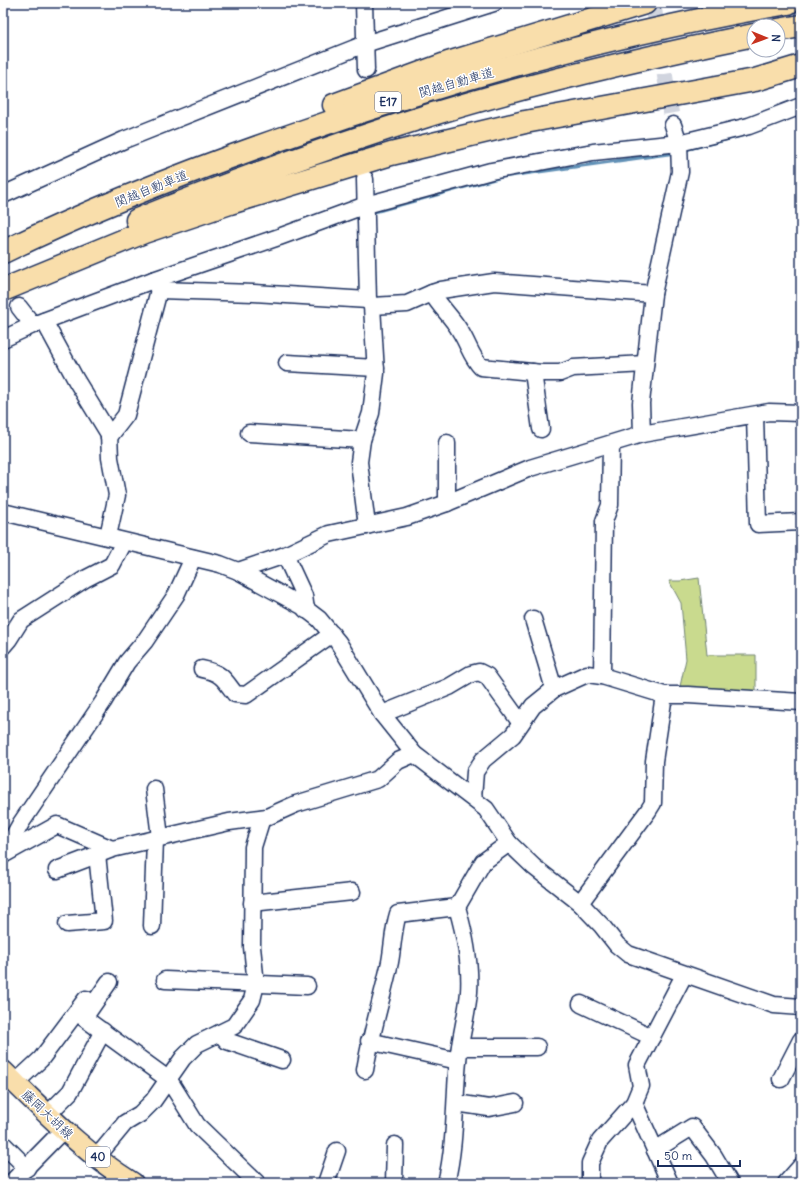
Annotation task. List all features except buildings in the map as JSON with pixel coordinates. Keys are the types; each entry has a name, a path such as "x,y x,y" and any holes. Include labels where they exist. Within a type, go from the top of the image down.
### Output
{"highway":[{"path":"3,245 153,178 293,120 448,63 645,3"},
{"name":"関越自動車道","path":"3,252 102,208 189,172 313,127 403,97 605,42 690,22 788,3"},
{"path":"786,29 801,26"},
{"name":"関越自動車道","path":"3,279 118,227 195,197 382,130 441,112 594,70 746,37"},
{"path":"3,290 144,232 230,203 391,154 525,122 747,82 801,66"}],"main road":[{"name":"藤岡大胡線","path":"7,1077 97,1157 133,1183"}],"street":[{"path":"364,3 366,70"},
{"path":"3,195 124,140 366,44 494,3"},
{"path":"3,339 38,323 156,285 366,205 491,171 593,152 679,149 749,126 801,106"},
{"path":"642,434 641,403 654,294 680,172 679,149 673,125"},
{"path":"365,179 370,303 376,368 371,413 362,440 359,462 367,526"},
{"path":"156,285 370,303 407,304 441,290 494,282 654,294"},
{"path":"109,437 126,415 156,285"},
{"path":"432,293 438,305 451,316 462,333 476,362 481,367 560,373 573,368 645,364"},
{"path":"19,307 38,323 109,437 110,458 117,495 108,536"},
{"path":"287,364 376,368"},
{"path":"533,372 541,429"},
{"path":"238,571 284,555 329,534 407,517 447,503 530,468 642,434 769,412 801,413"},
{"path":"755,415 758,524 801,522"},
{"path":"249,433 362,440"},
{"path":"447,443 447,503"},
{"path":"602,676 604,521 610,505 611,444"},
{"path":"3,512 68,529 108,536 124,542 220,564 238,571 306,610 319,619 332,634 382,714 414,754 486,809 508,843 534,868 580,902 617,945 628,954 684,975 774,1005 801,1007"},
{"path":"3,646 21,620 85,579 112,565 124,542"},
{"path":"284,555 304,596 306,610"},
{"path":"3,855 21,823 103,702 127,662 144,641 176,595 193,558"},
{"path":"533,618 554,689"},
{"path":"202,669 215,671 222,676 235,694 246,695 332,634"},
{"path":"382,714 449,687 471,674 479,672 487,676 520,722"},
{"path":"473,798 475,772 483,760 513,735 520,722 533,706 554,689 587,674 602,676 664,695 688,694 801,702"},
{"path":"580,902 648,811 653,802 654,761 664,695"},
{"path":"57,870 104,851 229,822 262,818 296,804 378,779 398,762 414,754"},
{"path":"152,926 158,838 154,789"},
{"path":"97,1157 125,1123 140,1114 153,1101 183,1058 197,1044 234,1026 252,1000 256,984 252,947 253,847 262,818"},
{"path":"3,855 57,825 104,851"},
{"path":"446,1183 452,1159 459,1054 469,992 469,966 462,925 457,907 483,862 508,843"},
{"path":"67,924 104,921 104,851"},
{"path":"252,903 352,892"},
{"path":"365,1070 370,1041 390,961 394,927 398,914 457,907"},
{"path":"590,1183 590,1163 600,1141 634,1103 641,1086 637,1065 684,975"},
{"path":"165,980 308,986"},
{"path":"109,982 84,1018 169,1080 197,1125 257,1183"},
{"path":"7,1077 41,1059 86,999"},
{"path":"581,1004 652,1037"},
{"path":"48,1114 70,1092 102,1031"},
{"path":"220,1033 227,1041 282,1060"},
{"path":"781,1079 801,1040"},
{"path":"370,1041 459,1054 537,1047"},
{"path":"456,1103 489,1108 515,1103"},
{"path":"634,1103 669,1181"},
{"path":"655,1150 692,1127 714,1156 730,1183"},
{"path":"12,1183 64,1129"},
{"path":"3,1144 27,1168"},
{"path":"394,1145 394,1183"},
{"path":"326,1183 337,1151"},
{"path":"786,1183 801,1166"}],"green space":[{"path":"699,578 707,655 756,655 756,697 679,691 686,659 681,603 669,581"}],"waterway":[{"path":"684,150 740,136"},
{"path":"370,213 501,177 674,153"}],"tunnel":[{"path":"653,3 673,125"},
{"path":"365,171 366,70"}]}
